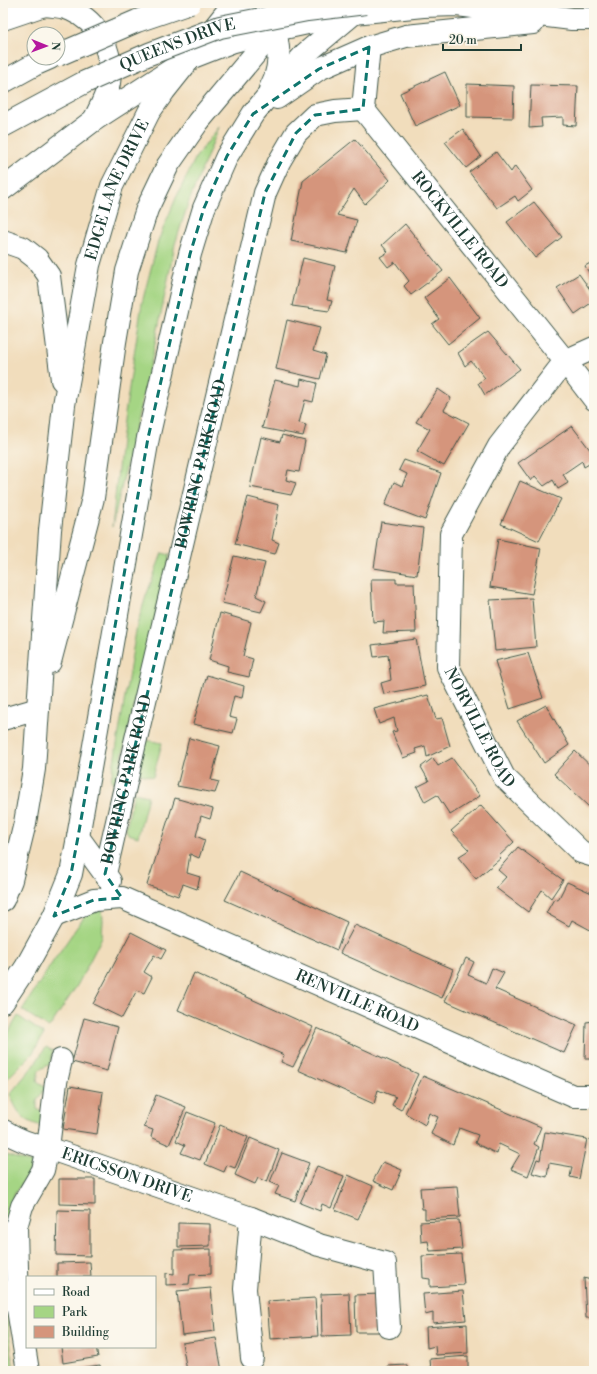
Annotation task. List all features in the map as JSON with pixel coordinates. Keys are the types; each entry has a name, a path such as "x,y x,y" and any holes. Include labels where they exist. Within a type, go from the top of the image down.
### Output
{"main road":[{"path":"66,52 137,21 190,3"},
{"name":"EDGE LANE DRIVE","path":"64,405 89,265 112,186 149,112 189,58 234,3"},
{"path":"38,709 93,498 115,342 127,271 147,210 168,165 198,122 275,30 308,3"},
{"path":"3,189 94,120 189,58 257,4 267,16 275,30 279,58 277,74 267,97"},
{"path":"189,58 230,42 363,6 423,6 455,4 572,18 594,19"},
{"path":"3,19 40,5 70,9 86,18 98,31 110,61 109,83 103,102 94,120"},
{"path":"253,114 305,54 363,6"},
{"name":"QUEENS DRIVE","path":"3,126 85,82 149,54 220,27 308,10 363,6"},
{"path":"253,114 319,69 369,47 406,36 572,18"},
{"path":"363,109 369,47"},
{"path":"3,82 32,66"},
{"name":"ROCKVILLE ROAD","path":"363,109 565,361 594,400"},
{"name":"BOWRING PARK ROAD","path":"105,874 265,193 279,162 296,133 315,115 336,111 363,109"},
{"name":"BOWRING PARK ROAD","path":"3,1002 26,966 54,916 70,874 78,837 148,438 190,254 204,208 227,156 253,114"},
{"path":"3,241 23,248 37,259 49,276 64,405 50,530 34,769 25,823 11,880 3,900"},
{"name":"NORVILLE ROAD","path":"594,348 565,361 499,446 451,534 448,667 504,777 581,852 594,856"},
{"path":"3,719 38,709"},
{"path":"78,837 122,898"},
{"name":"RENVILLE ROAD","path":"54,916 94,900 122,898 573,1096 594,1096"},
{"path":"28,1371 18,1309 16,1227 22,1206 43,1170 48,1148 56,1082 61,1060"},
{"name":"ERICSSON DRIVE","path":"3,1130 20,1140 48,1148 251,1218 319,1245 385,1263 389,1327"},
{"path":"251,1218 245,1289 252,1358"}],"highlighted area":[{"path":"369,47 363,109 315,115 296,133 265,193 105,874 122,898 94,900 54,916 71,874 148,438 190,254 204,208 227,156 253,114 319,69"}],"green space":[{"path":"219,127 188,204 175,244 153,354 112,527 121,440 142,303 158,241 176,198 196,157"},
{"path":"162,553 170,555 115,786 111,780 137,625"},
{"path":"146,740 162,743 153,777 137,773"},
{"path":"134,793 148,796 138,837 128,834 126,829"},
{"path":"102,908 102,937 78,984 51,1025 48,1027 22,1010 54,960 86,915 92,911"},
{"path":"18,1016 44,1034 32,1054 3,1083 3,1042"},
{"path":"46,1047 53,1051 50,1064 39,1070 37,1081 46,1087 37,1100 37,1109 43,1112 42,1126 35,1124 21,1115 10,1094 34,1065"},
{"path":"3,1154 32,1163 28,1176 15,1193 6,1227 6,1311 14,1371 3,1371"}],"building":[{"path":"445,72 460,105 415,126 400,93"},
{"path":"467,84 514,86 513,118 467,117"},
{"path":"531,85 578,86 576,126 563,125 563,117 541,118 542,127 529,128"},
{"path":"593,98 594,120 592,120"},
{"path":"463,129 481,156 466,168 445,142"},
{"path":"355,139 390,180 365,204 354,189 337,215 357,220 347,253 291,241 303,181"},
{"path":"496,152 511,172 515,166 532,190 518,201 515,196 497,208 469,172"},
{"path":"534,202 562,237 535,258 507,222"},
{"path":"405,224 443,271 411,295 404,286 409,281 395,262 388,267 380,257 388,252 382,245"},
{"path":"303,258 335,266 327,300 332,301 329,311 292,306"},
{"path":"594,261 594,281 585,266"},
{"path":"579,274 594,295 594,301 575,314 557,288"},
{"path":"450,278 480,318 448,344 432,324 439,319 424,298"},
{"path":"287,320 320,328 313,351 326,355 320,379 276,369"},
{"path":"488,332 520,369 485,395 478,383 485,378 471,361 465,366 458,353"},
{"path":"301,379 317,383 313,402 305,400 299,423 306,425 303,436 262,428 275,380 300,386"},
{"path":"438,389 451,398 444,410 469,423 444,466 417,451 430,429 416,422"},
{"path":"572,426 594,455 594,461 584,467 582,461 563,474 568,483 558,489 553,480 544,486 535,476 531,481 518,463"},
{"path":"282,435 305,441 299,472 288,470 286,480 296,483 291,495 250,487 261,437 280,442"},
{"path":"404,460 441,473 425,520 385,505 394,482 402,486 407,474 399,470"},
{"path":"520,481 561,499 539,541 501,524"},
{"path":"248,497 279,505 272,540 279,543 275,554 235,544"},
{"path":"381,522 423,528 417,575 374,568"},
{"path":"498,539 541,548 532,594 490,587"},
{"path":"234,556 265,563 256,596 266,601 261,612 222,603"},
{"path":"371,579 396,579 396,583 414,583 416,632 383,633 384,621 373,622"},
{"path":"532,598 536,647 495,651 490,600"},
{"path":"220,613 251,622 243,656 253,659 249,677 227,672 228,666 209,660"},
{"path":"416,639 425,686 384,694 381,683 391,680 388,655 374,657 372,645"},
{"path":"528,653 543,698 510,709 495,661"},
{"path":"207,675 244,686 242,698 234,696 229,717 237,719 233,733 193,724"},
{"path":"428,695 436,719 442,718 450,746 427,757 425,746 415,749 417,753 403,758 392,732 397,731 394,718 379,724 374,709"},
{"path":"546,705 569,745 544,763 517,721"},
{"path":"189,738 220,746 211,780 219,782 215,793 177,786"},
{"path":"575,751 594,769 594,802 589,807 554,774"},
{"path":"433,758 438,766 452,758 480,796 450,815 437,795 425,802 417,787 429,781 421,767"},
{"path":"175,798 213,809 210,819 201,816 196,836 205,840 199,858 190,854 187,873 200,877 197,889 183,884 178,896 147,885"},
{"path":"481,805 514,842 499,856 501,858 476,879 458,857 469,850 451,831"},
{"path":"518,847 563,880 551,898 542,890 528,912 496,888 506,877 498,870"},
{"path":"240,872 347,922 337,950 225,900"},
{"path":"567,882 594,894 594,932 572,920 569,926 546,913 554,899 558,900"},
{"path":"355,925 453,969 442,998 340,953"},
{"path":"131,932 166,950 161,959 154,955 144,972 152,977 144,993 137,990 122,1018 93,1004"},
{"path":"466,958 474,962 468,975 486,983 492,968 504,973 495,989 577,1025 564,1053 445,1001"},
{"path":"194,973 313,1027 293,1067 281,1062 284,1055 178,1010"},
{"path":"84,1018 118,1027 107,1071 72,1062"},
{"path":"594,1021 594,1059 585,1059 586,1022"},
{"path":"317,1028 418,1074 401,1110 392,1105 396,1097 378,1090 374,1104 298,1070"},
{"path":"423,1076 541,1127 534,1144 539,1147 528,1176 511,1169 520,1154 499,1144 497,1154 475,1143 478,1135 459,1128 453,1145 431,1134 438,1117 429,1113 425,1125 405,1113"},
{"path":"70,1086 103,1092 97,1134 63,1129"},
{"path":"156,1095 186,1107 169,1145 151,1137 153,1130 144,1127"},
{"path":"187,1112 215,1123 200,1160 181,1153 185,1145 176,1141"},
{"path":"220,1125 248,1137 235,1168 227,1165 224,1172 205,1164"},
{"path":"545,1132 587,1139 579,1179 570,1177 572,1167 549,1163 547,1177 532,1173 537,1159 540,1160"},
{"path":"250,1138 279,1150 267,1182 258,1178 255,1184 235,1175"},
{"path":"590,1139 594,1139 594,1178 591,1177"},
{"path":"282,1153 309,1163 295,1201 275,1194 279,1186 270,1182"},
{"path":"383,1162 402,1170 393,1190 373,1181"},
{"path":"317,1166 344,1176 331,1208 322,1204 320,1211 300,1203"},
{"path":"348,1175 373,1186 358,1219 335,1210"},
{"path":"59,1179 95,1179 95,1205 59,1204"},
{"path":"457,1186 460,1217 425,1219 425,1209 422,1209 420,1188"},
{"path":"57,1210 90,1211 90,1256 56,1255"},
{"path":"459,1220 462,1249 430,1251 428,1241 421,1242 420,1222"},
{"path":"178,1223 210,1224 210,1246 178,1247"},
{"path":"211,1249 211,1274 190,1275 189,1284 166,1285 166,1273 174,1274 174,1250"},
{"path":"461,1254 464,1285 430,1287 430,1279 423,1278 422,1256"},
{"path":"90,1262 91,1276 57,1276 57,1263"},
{"path":"584,1278 594,1281 594,1318 586,1318"},
{"path":"211,1288 215,1331 182,1335 177,1291"},
{"path":"463,1291 466,1320 433,1323 433,1313 425,1315 423,1294"},
{"path":"349,1293 351,1335 322,1336 321,1294"},
{"path":"380,1294 381,1332 356,1332 355,1295"},
{"path":"315,1298 318,1336 270,1339 267,1301"},
{"path":"467,1324 468,1353 436,1355 435,1346 427,1348 426,1327"},
{"path":"216,1338 222,1371 187,1371 182,1343"},
{"path":"61,1348 96,1348 98,1357 63,1363"},
{"path":"468,1356 468,1371 431,1371 430,1359"},
{"path":"100,1365 101,1371 66,1371 66,1370"},
{"path":"407,1365 407,1371 387,1371 387,1366"}]}
